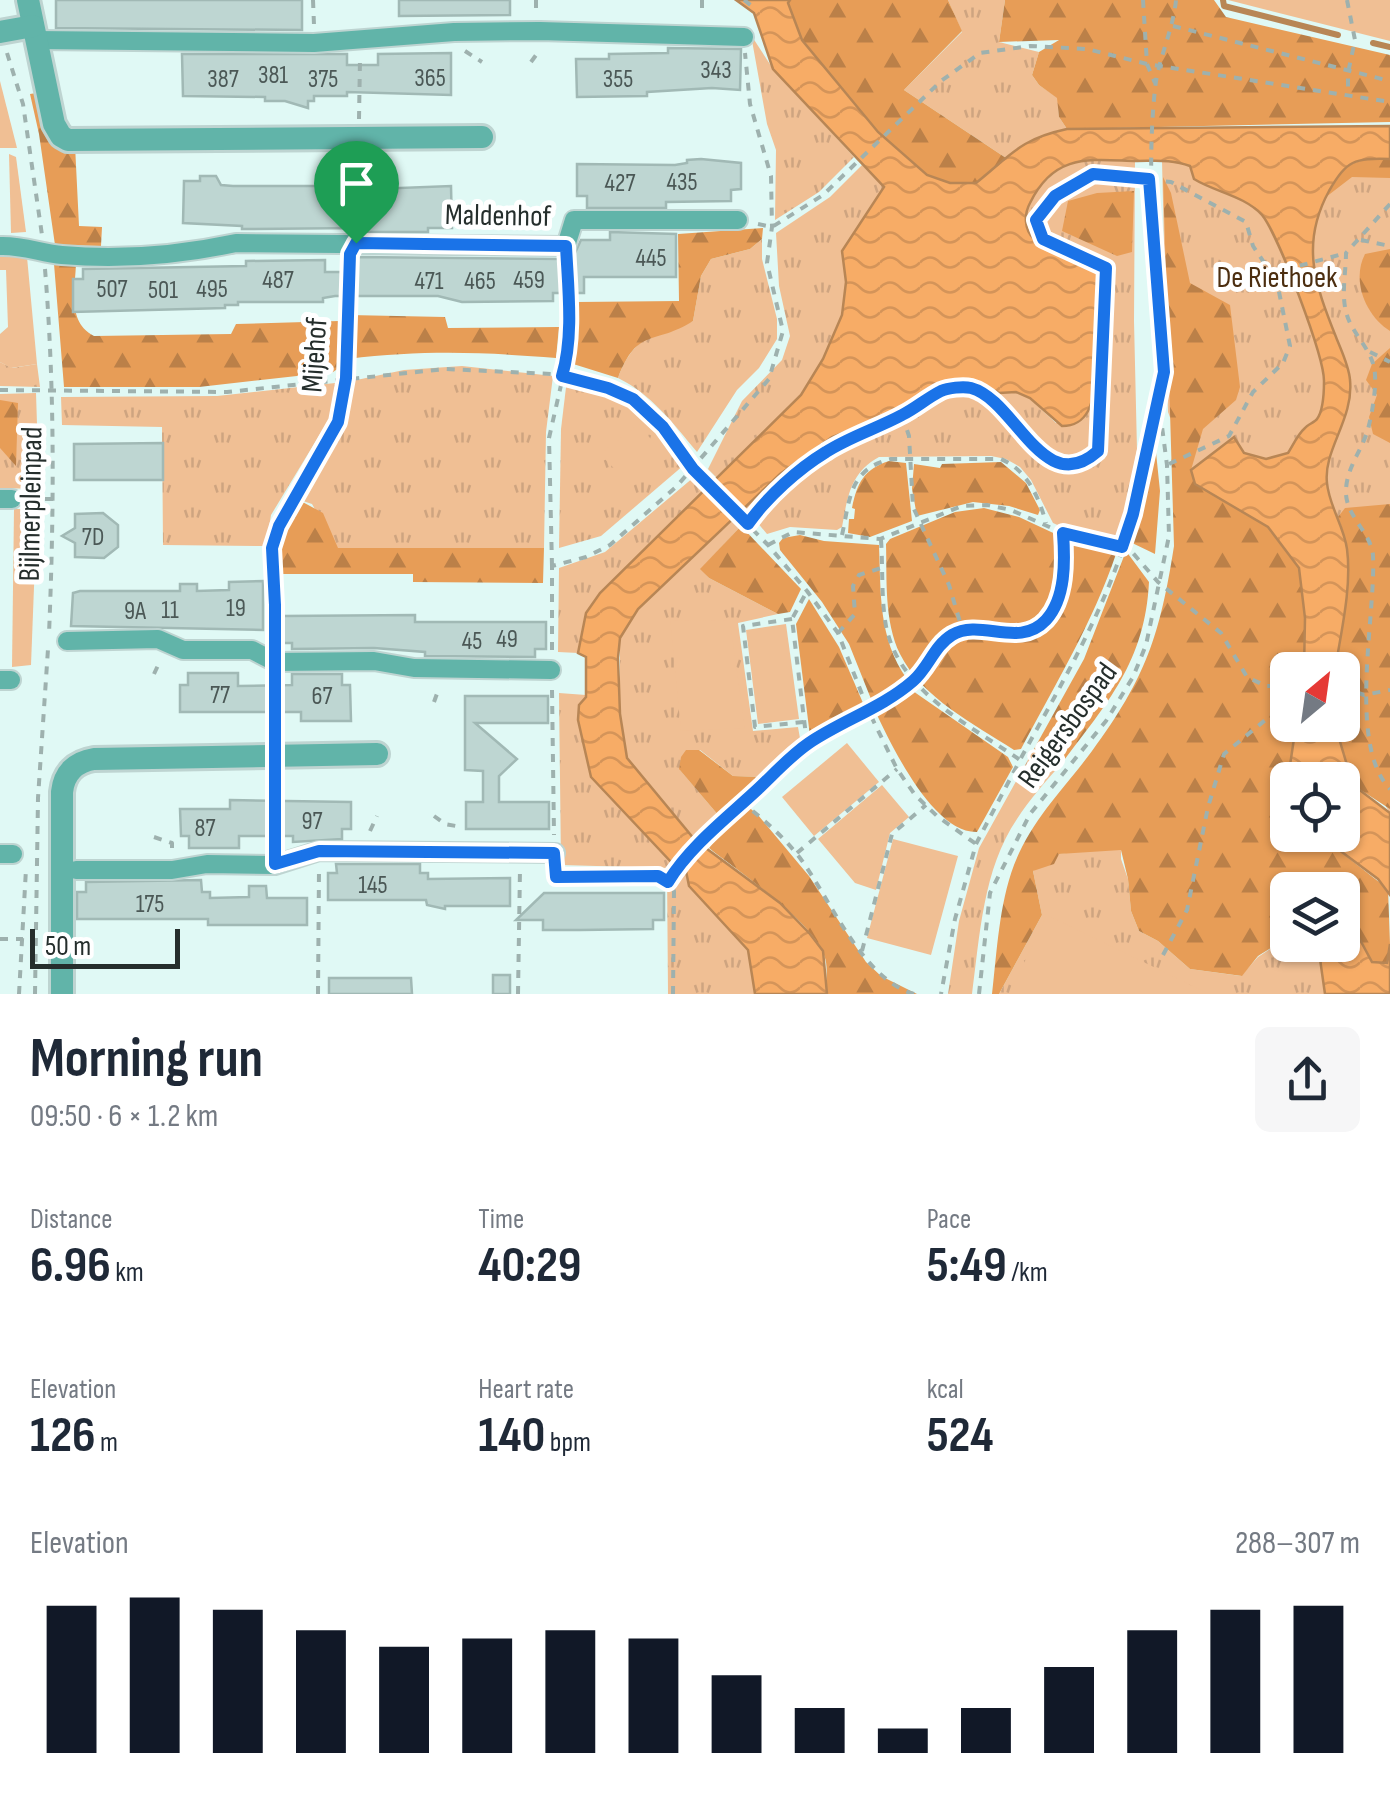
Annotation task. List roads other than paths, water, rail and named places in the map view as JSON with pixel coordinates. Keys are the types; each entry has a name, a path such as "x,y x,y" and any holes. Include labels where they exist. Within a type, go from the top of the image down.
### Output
{"street":[{"path":"28,0 54,124 68,140 482,136"},
{"path":"1,32 314,43 505,31 744,38"},
{"name":"Maldenhof","path":"0,246 63,255 186,254 236,243 566,246 574,220 738,220"},
{"path":"67,640 158,639 183,650 252,650 275,662 374,661 414,668 552,670"},
{"path":"62,994 62,792 71,769 94,760 377,754"},
{"path":"76,870 275,864 319,851 554,853"}],"water":[{"path":"736,0 790,0 802,40 878,132 927,175 950,183 976,183 1027,143 1067,129 1390,126 1390,159 1353,163 1341,173 1320,210 1313,247 1317,281 1350,380 1348,408 1327,471 1328,491 1345,541 1348,564 1338,652 1304,652 1299,568 1268,527 1195,484 1191,470 1234,437 1244,453 1266,459 1288,453 1302,430 1317,419 1324,381 1309,322 1289,269 1262,215 1247,203 1194,179 1190,166 1170,161 1076,162 1051,175 1028,207 1027,227 1034,239 1102,275 1095,385 1088,411 1080,421 1062,426 1030,398 1016,392 999,393 977,383 939,383 891,415 832,437 780,474 638,609 620,638 618,658 620,714 627,758 695,840 780,903 810,934 823,951 827,994 755,994 748,950 689,886 686,871 673,864 591,777 578,720 579,705 586,697 586,657 578,653 586,613 600,593 801,395 823,359 842,315 846,282 842,251 884,187 773,69 754,13"},
{"path":"1293,742 1340,742 1346,762 1290,762"},
{"path":"1360,790 1390,813 1390,895 1378,879 1342,852 1360,852"},
{"path":"1360,940 1372,962 1387,963 1390,944 1390,994 1325,994 1320,962 1360,962"}],"waterway":[{"path":"1223,0 1224,6 1338,35"},
{"path":"1373,43 1390,47"}],"park label":[{"name":"De Riethoek","path":"1277,277"}]}
